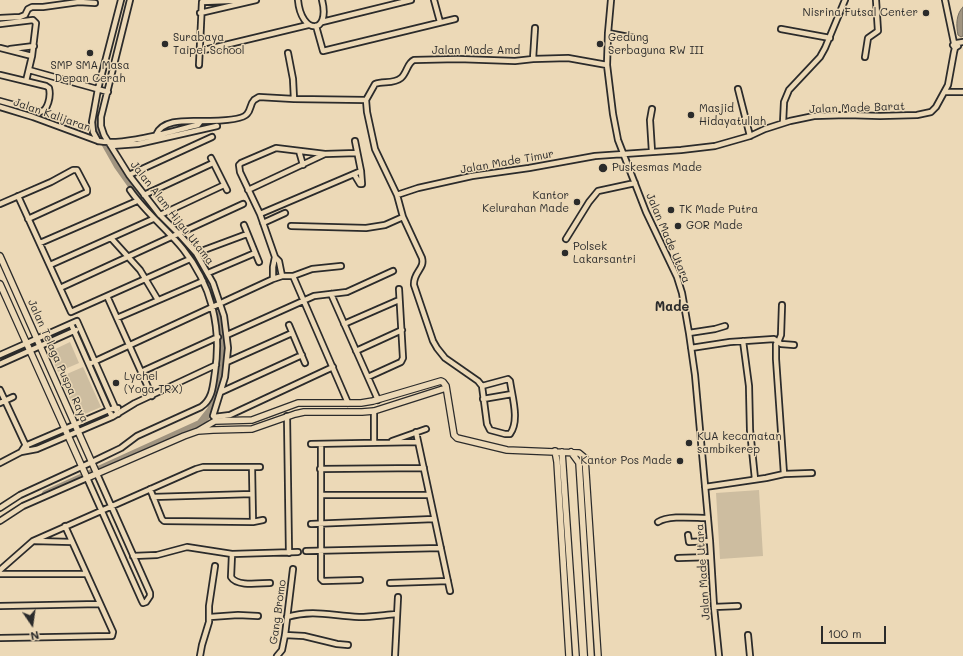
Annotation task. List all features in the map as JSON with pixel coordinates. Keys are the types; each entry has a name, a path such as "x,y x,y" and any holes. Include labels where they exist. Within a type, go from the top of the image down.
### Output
{"main road":[{"name":"Jalan Telaga Puspa Raya","path":"0,256 97,473"},
{"name":"Jalan Telaga Puspa Raya","path":"0,284 87,477"},
{"path":"87,477 198,431 212,423 221,421 252,420 303,402 360,403 378,400 438,381 443,382 446,388 454,435 457,438 507,450 580,453 585,458 598,656"},
{"path":"198,431 252,430 288,416 304,412 362,412 374,410 446,388"},
{"path":"212,423 213,430"},
{"path":"555,451 569,656"},
{"path":"562,452 576,656"},
{"path":"571,452 578,463 591,656"}],"street":[{"path":"121,0 92,122 93,132 105,142 138,144 217,126"},
{"path":"105,142 101,121 130,0"},
{"path":"199,65 200,13 201,4 203,1 251,0"},
{"path":"200,13 256,0"},
{"path":"298,0 300,11 308,25"},
{"path":"322,0 322,22"},
{"path":"200,51 308,25 316,26 322,22 411,0"},
{"path":"434,0 440,22"},
{"name":"Jalan Made Utara","path":"611,0 608,33 608,65 613,114 618,140 646,212 677,277 682,293 689,333 695,375 719,656"},
{"path":"783,123 784,102 789,90 820,57 830,38 845,0"},
{"path":"865,57 868,38 878,31 876,0"},
{"name":"Jalan Made Barat","path":"622,153 652,152 715,146 750,136 783,123 822,116 917,115 929,113 936,107 945,92 949,81 955,45 945,0"},
{"path":"0,18 20,17 25,15 28,9 32,7 79,2 95,3"},
{"path":"316,26 323,51 455,19"},
{"path":"0,24 35,21 34,46 26,81"},
{"path":"533,59 535,28"},
{"path":"781,29 830,38"},
{"path":"608,33 634,38"},
{"path":"955,45 963,42"},
{"path":"8,49 34,46"},
{"path":"0,48 32,56"},
{"path":"288,53 293,79 294,99"},
{"name":"Jalan Made Amd","path":"366,100 374,84 398,80 403,76 410,62 414,60 458,59 515,61 568,58 608,65"},
{"path":"29,70 99,90 108,91"},
{"path":"0,74 50,88 45,111 40,112 0,101"},
{"path":"738,89 750,136"},
{"path":"945,92 963,92"},
{"path":"156,134 160,128 165,125 179,122 223,120 245,116 248,113 252,102 259,97 366,100 375,149 397,195 403,217 422,258 422,264 414,278 414,285 433,341 445,358 478,381 482,386 488,428 490,430 508,434 511,432 515,418 509,380 482,386"},
{"name":"Jalan Kalijaran","path":"0,107 33,116 105,142"},
{"path":"652,109 650,120 652,152"},
{"path":"105,142 129,140 199,125 202,121"},
{"path":"129,175 212,137"},
{"path":"354,174 361,184 361,171 355,141"},
{"name":"Jalan Alam Hijau Utama","path":"105,142 175,236 196,254 213,283 216,306 227,335 228,348 227,362 221,392 213,415 214,417 230,415 333,367"},
{"path":"282,276 279,261 275,258 260,214 239,169 241,163 276,148 325,154 357,153"},
{"path":"300,151 303,165"},
{"name":"Jalan Made Timur","path":"397,195 418,188 472,176 622,153"},
{"path":"248,190 325,154"},
{"path":"144,195 212,160 227,190"},
{"path":"0,204 51,182 75,169 77,170 87,191 28,219"},
{"path":"260,214 361,171"},
{"path":"566,239 589,202 598,191 635,183"},
{"path":"160,215 224,185"},
{"path":"0,508 20,495 92,463 125,446 137,436 201,407 209,401 216,365 218,337 216,306 203,281 175,236 153,219 137,201 130,190"},
{"path":"18,196 71,312 190,259"},
{"path":"40,243 137,201"},
{"path":"60,288 243,204"},
{"path":"263,223 284,213"},
{"path":"291,226 366,228 385,225 403,217"},
{"path":"50,265 153,219"},
{"path":"244,225 259,262"},
{"path":"196,254 247,234"},
{"path":"111,238 129,257 158,300"},
{"path":"208,273 255,253"},
{"path":"273,279 275,258"},
{"path":"89,364 273,279 282,276 293,276 312,269 341,266"},
{"path":"227,335 314,296 347,292 393,271"},
{"path":"293,276 348,403"},
{"path":"117,318 203,281"},
{"path":"368,377 400,362 403,358 399,289"},
{"path":"331,294 378,400"},
{"path":"107,296 152,396"},
{"path":"344,324 400,300"},
{"path":"782,305 781,335 776,345 776,359 784,474"},
{"path":"0,355 77,321 118,414"},
{"path":"71,324 112,417"},
{"path":"289,325 305,363"},
{"path":"689,333 725,326"},
{"path":"0,364 80,328"},
{"path":"356,351 402,330"},
{"path":"227,362 292,333"},
{"path":"141,372 218,337"},
{"path":"691,348 743,341 774,339 779,341 781,344 794,345"},
{"path":"743,341 749,386 750,430 755,479"},
{"path":"221,392 302,355"},
{"path":"21,452 28,452 37,449 112,417 124,409 216,365"},
{"path":"0,390 2,402 28,452"},
{"path":"483,399 512,394"},
{"path":"2,402 13,396"},
{"path":"0,463 21,452 26,446 65,428 115,408 124,409"},
{"path":"374,410 374,443"},
{"path":"288,416 289,553"},
{"path":"387,442 426,429"},
{"path":"416,432 450,591"},
{"path":"34,442 37,449"},
{"path":"311,444 418,442"},
{"path":"321,444 321,579 323,581 360,580"},
{"path":"252,467 253,522"},
{"path":"0,570 33,541 199,468 260,467"},
{"path":"320,469 424,468"},
{"path":"0,521 24,506 87,477 144,603 150,596 150,593 97,473"},
{"path":"705,487 784,474 812,473"},
{"path":"150,489 162,519 167,522 253,522 263,520"},
{"path":"153,497 252,494"},
{"path":"321,495 429,495"},
{"path":"658,522 662,519 708,518"},
{"path":"311,524 434,520"},
{"path":"0,638 111,637 113,635 113,632 65,526"},
{"path":"688,535 690,542 710,541"},
{"path":"33,541 72,542"},
{"path":"133,556 157,555 187,547 232,554 298,552"},
{"path":"306,551 441,548"},
{"path":"232,554 231,577 233,580 238,583 270,583"},
{"path":"678,558 711,557"},
{"path":"200,656 210,616 209,606 215,566"},
{"name":"Gang Bromo","path":"277,656 282,650 285,635 293,570"},
{"path":"0,574 86,574"},
{"path":"390,582 448,581"},
{"path":"395,656 398,597"},
{"path":"0,606 100,604"},
{"path":"714,607 738,606"},
{"path":"287,617 299,613 324,612 360,617 396,614"},
{"path":"210,616 258,616"},
{"path":"285,635 304,636 337,644 348,644"},
{"path":"748,635 750,656"}],"shaded area":[{"path":"963,7 963,36 961,37 958,35 957,24 959,13"},
{"path":"70,342 79,363 58,372 49,352"},
{"path":"83,367 101,407 78,417 60,377"},
{"path":"759,490 763,556 720,559 716,493"}],"waterway":[{"path":"99,119 100,134 118,166 147,207 171,232"},
{"path":"46,494 200,424 211,410 222,369 222,338 215,302 200,269 185,249"}],"place":[{"name":"Nisrina Futsal Center","path":"926,13"},
{"name":"Surabaya Taipei School","path":"165,44"},
{"name":"Gedung Serbaguna RW III","path":"600,44"},
{"name":"SMP SMA Masa Depan Cerah","path":"90,53"},
{"name":"Masjid Hidayatullah","path":"691,115"},
{"name":"Puskesmas Made","path":"603,168"},
{"name":"Kantor Kelurahan Made","path":"577,202"},
{"name":"TK Made Putra","path":"671,210"},
{"name":"GOR Made","path":"678,226"},
{"name":"Polsek Lakarsantri","path":"565,253"},
{"name":"Lychel (Yoga TRX)","path":"116,383"},
{"name":"KUA kecamatan sambikerep","path":"689,443"},
{"name":"Kantor Pos Made","path":"680,461"}],"district":[{"name":"Made","path":"672,307"}]}
